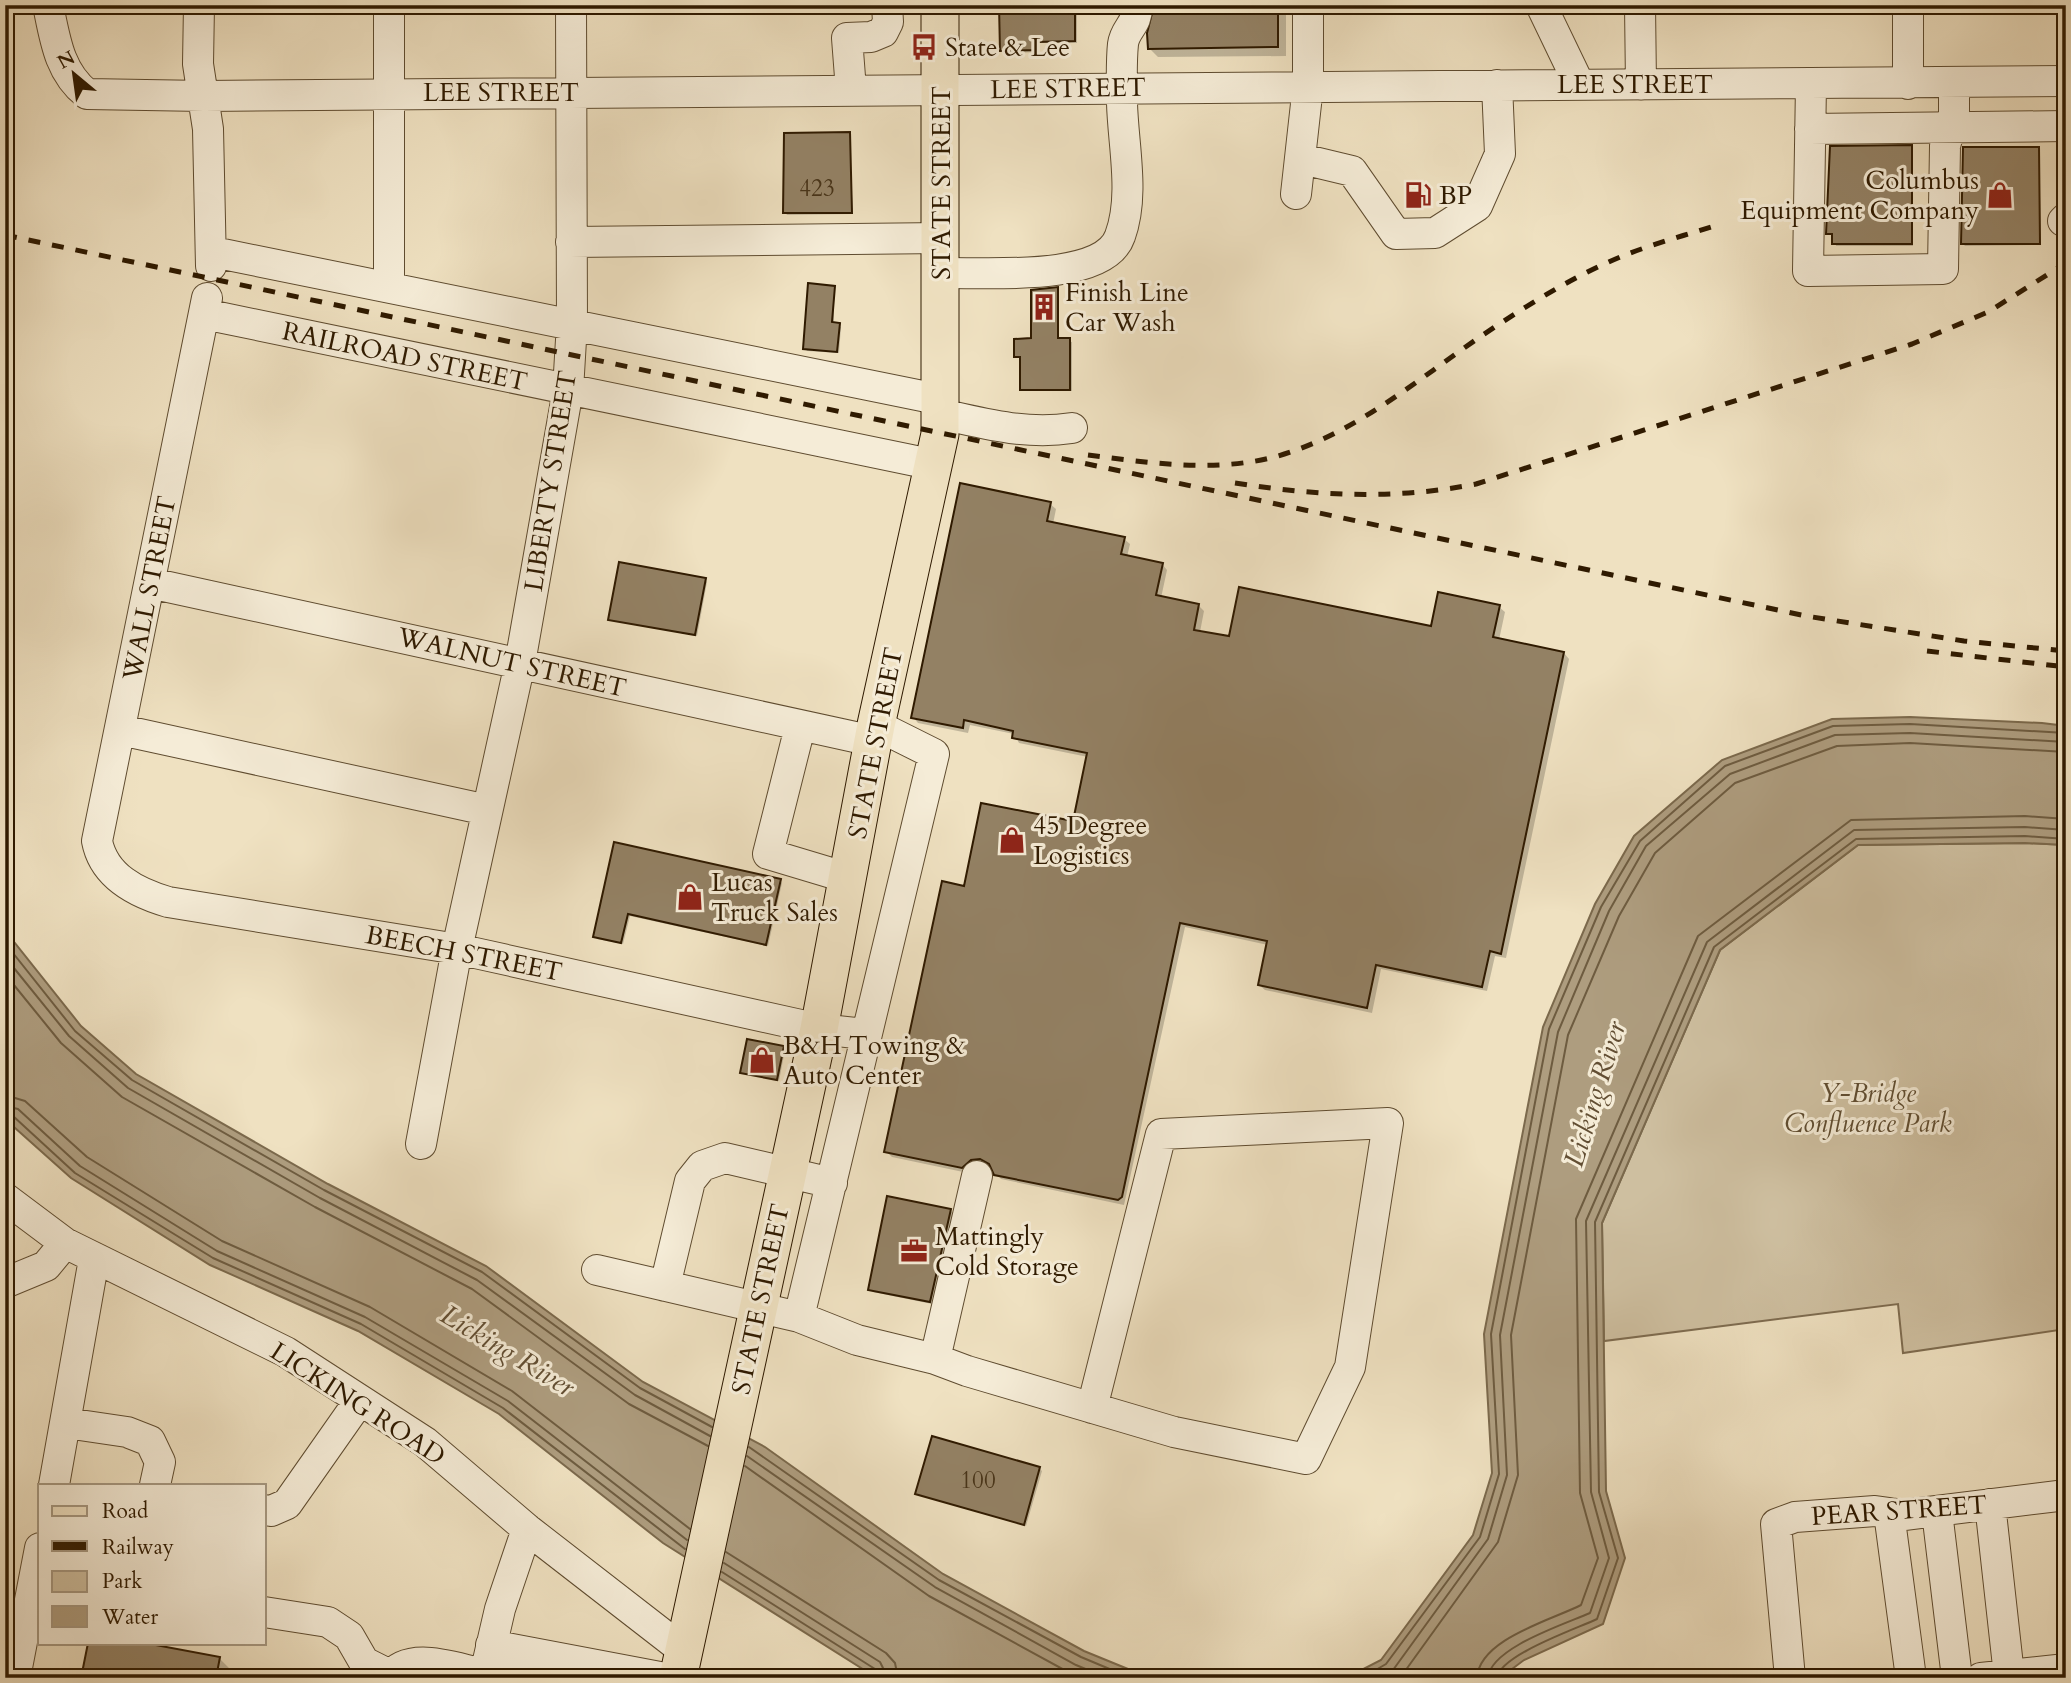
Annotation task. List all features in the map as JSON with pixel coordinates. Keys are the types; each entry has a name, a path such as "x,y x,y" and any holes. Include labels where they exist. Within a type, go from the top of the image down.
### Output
{"main road":[{"name":"STATE STREET","path":"679,1658 819,1029 874,733 935,465 941,407 940,5"}],"street":[{"name":"LEE STREET","path":"48,5 60,55 73,83 88,94 204,96 1579,84 1908,84 2066,80"},
{"path":"199,5 198,64 204,96 212,259 389,286 572,323 941,407 1009,429 1050,432 1072,428"},
{"path":"388,5 389,286"},
{"name":"LIBERTY STREET","path":"421,1144 457,949 520,663 568,390 572,323 570,5"},
{"path":"851,90 847,38 871,37 883,32 888,22 887,5"},
{"path":"571,242 941,256 1071,270 1113,250 1121,235 1127,192 1122,88 1123,41 1138,19 1137,5"},
{"path":"1296,194 1308,86 1308,5"},
{"path":"1541,5 1579,84"},
{"path":"1640,5 1641,85"},
{"path":"1908,5 1908,84"},
{"path":"1811,84 1808,271 1943,269 1945,146 1954,114 1954,83"},
{"path":"1302,159 1352,171 1396,234 1435,233 1477,206 1500,154 1497,85"},
{"path":"1810,128 2066,126"},
{"name":"RAILROAD STREET","path":"205,306 568,390 935,465"},
{"name":"WALL STREET","path":"113,874 99,852 97,841 205,306"},
{"name":"WALNUT STREET","path":"150,583 800,727 874,733 934,754 865,1034"},
{"path":"800,727 768,854 848,878"},
{"path":"121,730 487,810"},
{"name":"BEECH STREET","path":"113,874 141,894 168,902 457,949 819,1029 865,1034"},
{"path":"799,1317 865,1034"},
{"path":"597,1270 799,1317 857,1340 935,1359 1092,1408 1174,1432 1306,1459 1350,1367 1388,1124 1161,1134 1092,1408"},
{"path":"665,1286 690,1181 702,1166 725,1158 832,1183"},
{"path":"935,1359 977,1176"},
{"name":"LICKING ROAD","path":"5,1198 65,1243 286,1352 425,1442 679,1658"},
{"path":"5,1283 47,1266 65,1243"},
{"path":"54,1484 94,1259"},
{"path":"266,1510 271,1511 287,1504 360,1400"},
{"path":"66,1423 127,1432 150,1441 160,1462 155,1484"},
{"name":"PEAR STREET","path":"1790,1678 1776,1524 1794,1517 1875,1511 1937,1512 2066,1495"},
{"path":"1990,1504 1995,1676 2066,1669"},
{"path":"1937,1512 1957,1678"},
{"path":"1889,1513 1910,1678"},
{"path":"487,1666 500,1609 527,1529"},
{"path":"15,1678 34,1604 38,1567"},
{"path":"266,1612 328,1622 349,1636 364,1662 389,1676 402,1666 421,1662 588,1671 679,1658"},
{"path":"487,1666 547,1678"}],"green space":[{"name":"Y-Bridge Confluence Park","path":"1858,845 2066,845 2066,1329 1903,1353 1898,1304 1604,1341 1602,1223 1720,950"}],"water":[{"name":"Licking River","path":"1910,717 2066,726 2066,845 1858,845 1720,950 1602,1223 1606,1491 1625,1558 1603,1624 1524,1660 1500,1678 1346,1678 1381,1660 1473,1535 1492,1473 1484,1334 1543,1027 1595,904 1634,836 1722,760 1832,719"},
{"name":"Licking River","path":"5,914 11,938 81,1026 136,1074 328,1184 486,1266 643,1382 765,1447 943,1574 1084,1651 1150,1678 877,1678 663,1543 499,1414 358,1331 210,1265 71,1178 5,1119"}],"building":[{"path":"999,5 1075,5 1075,41 1037,42 1037,50 1000,51"},
{"path":"1154,5 1278,5 1278,47 1148,49 1147,33"},
{"path":"850,132 852,213 783,213 784,133"},
{"path":"1912,145 1912,244 1832,244 1832,234 1826,234 1830,146"},
{"name":"Columbus Equipment Company","path":"1963,147 2039,147 2040,244 1961,244"},
{"path":"808,283 835,286 832,322 840,323 837,352 803,349"},
{"name":"Finish Line Car Wash","path":"1058,287 1058,338 1070,338 1070,390 1020,390 1020,357 1014,357 1014,339 1031,338 1031,290"},
{"path":"960,483 1051,502 1047,521 1125,537 1121,554 1163,563 1156,595 1199,604 1194,630 1229,636 1239,587 1431,626 1438,592 1500,605 1493,637 1564,652 1501,954 1490,951 1482,987 1376,965 1367,1008 1258,985 1267,941 1180,923 1122,1197 1118,1200 994,1175 989,1164 980,1159 971,1160 962,1168 884,1152 942,881 964,886 981,803 1073,821 1087,753 1012,738 1013,731 964,720 963,728 911,718"},
{"path":"619,562 706,578 695,635 608,620"},
{"name":"Lucas Truck Sales","path":"614,842 781,879 766,945 628,914 621,943 593,937"},
{"name":"B&H Towing & Auto Center","path":"747,1039 784,1046 777,1080 740,1073"},
{"name":"Mattingly Cold Storage","path":"887,1196 951,1209 930,1302 868,1290"},
{"path":"932,1436 1040,1467 1024,1525 915,1494"},
{"path":"88,1644 150,1644 220,1657 216,1678 81,1678"}],"railway":[{"path":"1088,455 1183,465 1231,464 1278,456 1309,445 1368,415 1504,321 1578,277 1637,251 1721,224"},
{"path":"5,235 1806,616 1964,641 2066,651"},
{"path":"1235,483 1296,491 1356,494 1415,492 1476,484 1912,344 1988,312 2066,263"},
{"path":"1927,651 2066,667"}],"place":[{"name":"State & Lee","path":"924,47"},
{"name":"BP","path":"1418,195"},
{"name":"Columbus Equipment Company","path":"2000,195"},
{"name":"Finish Line Car Wash","path":"1044,307"},
{"name":"45 Degree Logistics","path":"1012,840"},
{"name":"Lucas Truck Sales","path":"690,897"},
{"name":"B&H Towing & Auto Center","path":"762,1060"},
{"name":"Mattingly Cold Storage","path":"914,1251"}]}
